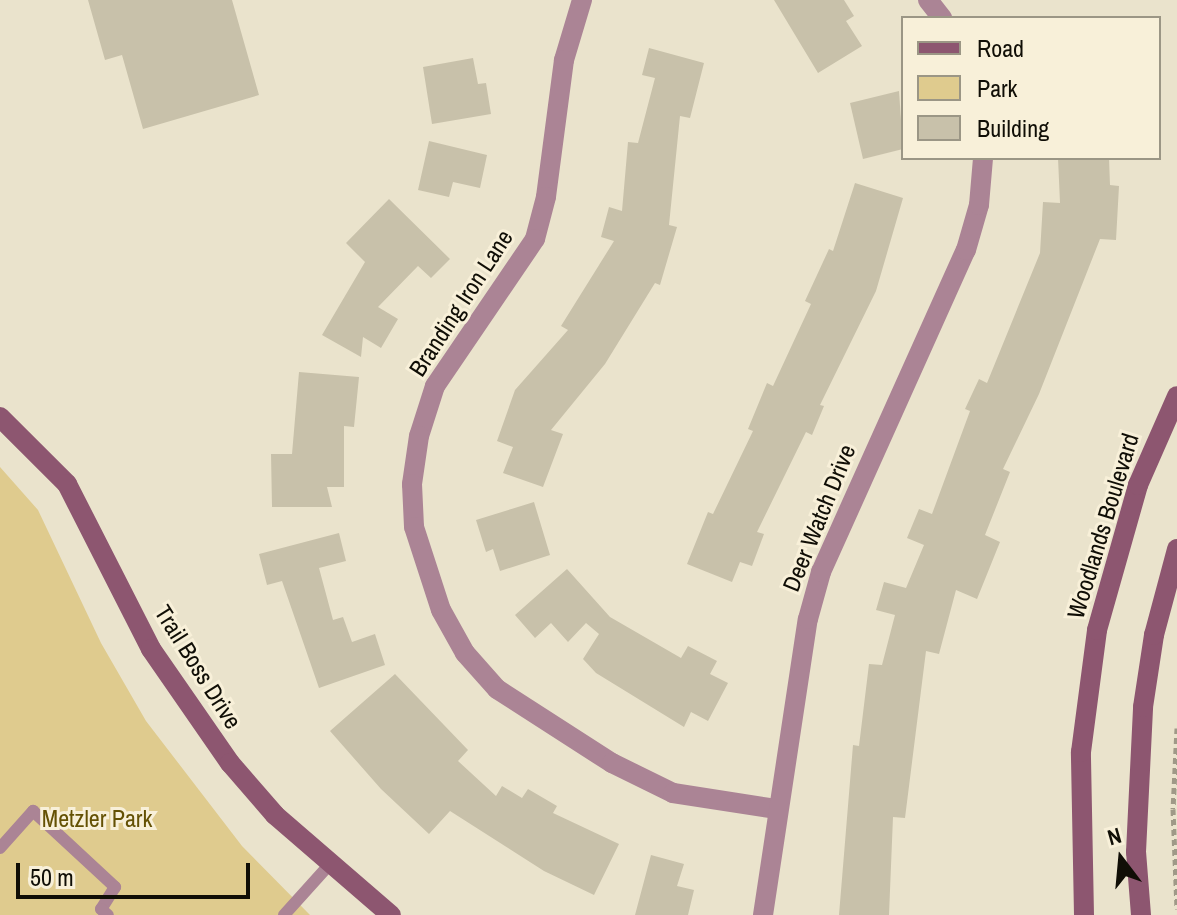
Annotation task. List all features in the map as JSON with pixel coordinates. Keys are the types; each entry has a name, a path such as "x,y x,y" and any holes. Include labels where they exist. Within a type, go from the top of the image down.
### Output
{"street":[{"name":"Branding Iron Lane","path":"582,0 564,60 546,197 535,239 435,386 417,448 414,527 441,610 465,653 497,689 612,763 673,793 776,809"},
{"path":"928,0 940,16"},
{"name":"Deer Watch Drive","path":"763,915 776,809 808,619 821,572 966,250 979,205 983,160"},
{"name":"Woodlands Boulevard","path":"1084,915 1081,752 1097,630 1138,485 1177,396"},
{"name":"Trail Boss Drive","path":"0,417 67,484 151,649 196,717 275,815 391,915"},
{"path":"1141,915 1136,852 1140,735 1154,635 1177,549"}],"lane":[{"path":"0,848 33,811 115,887 102,913"},
{"path":"284,915 330,864"}],"path":[{"path":"1177,728 1173,837 1177,909"}],"green space":[{"name":"Metzler Park","path":"0,467 38,510 101,643 146,721 242,846 310,915 0,915"}],"building":[{"path":"88,0 232,0 259,95 143,129 122,55 105,60"},
{"path":"774,0 844,0 854,16 846,21 862,46 818,73"},
{"path":"649,48 704,63 690,118 680,116 669,225 677,227 660,285 655,283 605,364 551,430 563,434 543,487 503,473 513,447 497,441 515,390 568,330 561,326 614,241 601,237 609,207 622,211 628,142 638,143 655,78 642,75"},
{"path":"473,58 478,84 486,83 491,114 432,124 423,67"},
{"path":"899,91 901,150 863,159 850,103"},
{"path":"429,141 487,155 480,188 453,182 449,197 418,190"},
{"path":"1058,160 1109,160 1110,185 1119,186 1116,240 1100,239 1039,394 1003,469 1010,472 985,535 1000,542 977,599 956,590 939,654 926,651 905,818 893,817 889,915 839,915 853,745 859,746 869,664 882,665 895,615 876,610 884,582 906,588 924,545 907,538 919,509 932,514 970,411 965,409 979,379 987,383 1040,253 1043,202 1060,203"},
{"path":"855,183 903,198 876,291 820,405 824,406 812,435 806,432 757,532 764,534 752,566 740,562 732,582 687,564 708,512 713,514 753,431 748,429 767,383 773,386 811,304 805,301 829,249 833,251"},
{"path":"389,199 450,259 431,278 418,266 378,307 398,319 381,348 363,337 361,357 322,335 365,262 346,243"},
{"path":"299,372 359,377 354,427 344,426 344,487 327,487 332,507 272,507 271,454 292,454"},
{"path":"534,502 550,555 500,571 493,549 486,552 476,520"},
{"path":"339,533 346,561 319,568 333,620 343,617 352,642 375,634 385,665 319,688 282,581 267,585 259,554"},
{"path":"567,569 610,617 681,658 688,646 717,661 710,674 728,683 708,721 691,712 684,727 596,673 583,659 599,634 586,623 568,642 551,623 535,638 515,615"},
{"path":"395,674 468,750 458,761 496,796 502,786 522,798 528,789 557,806 553,813 619,844 594,895 544,871 450,811 429,834 381,789 330,731"},
{"path":"651,855 684,864 677,886 694,890 688,915 635,915"}]}
